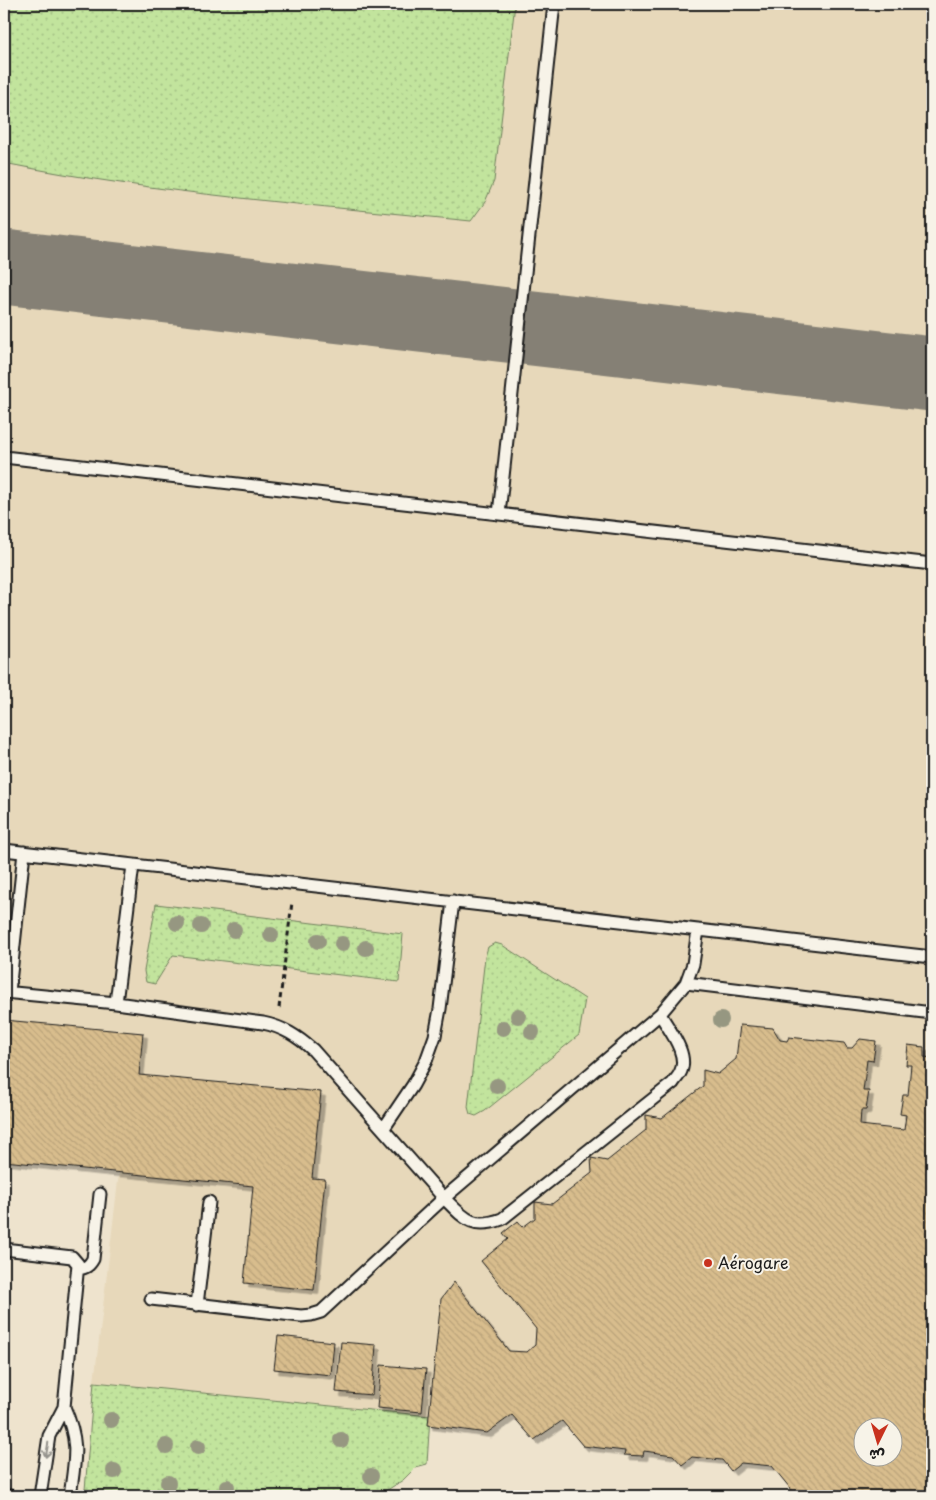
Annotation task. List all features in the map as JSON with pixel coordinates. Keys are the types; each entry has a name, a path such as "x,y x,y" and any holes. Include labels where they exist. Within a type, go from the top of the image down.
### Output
{"lane":[{"path":"498,514 554,4"},
{"path":"4,457 932,564"},
{"path":"4,850 932,957"},
{"path":"24,852 7,992 116,1003 277,1026 296,1035 313,1050 465,1220 477,1223 490,1223 502,1218 673,1083 681,1072 683,1059 660,1014"},
{"path":"116,1003 133,865"},
{"path":"384,1128 413,1085 426,1061 435,1036 453,901"},
{"path":"151,1299 301,1316 321,1312 444,1198 660,1014 686,983 693,964 698,930"},
{"path":"686,983 932,1012"},
{"path":"78,1269 90,1264 92,1259 100,1194"},
{"path":"197,1305 210,1202"},
{"path":"4,1249 72,1257 76,1260 78,1269 64,1407 49,1436 40,1496"},
{"path":"64,1407 75,1438 76,1454 70,1496"},
{"path":"4,1496 10,1496"}],"path":[{"path":"277,1026 294,883"}],"shaded area":[{"path":"4,4 932,4 932,1488 922,1496 818,1496 794,1493 772,1466 692,1457 682,1465 673,1455 644,1451 643,1456 624,1455 624,1451 583,1446 562,1421 534,1440 512,1416 487,1433 428,1425 429,1416 94,1382 119,1173 4,1161"}],"green space":[{"path":"4,4 515,4 494,181 485,202 471,221 178,191 62,174 4,163"},
{"path":"156,904 403,934 399,982 173,955 155,984 146,982 144,971"},
{"path":"495,943 502,945 585,999 579,1035 485,1111 476,1116 470,1114 468,1107 485,957 488,947"},
{"path":"94,1382 430,1416 427,1464 416,1467 403,1480 378,1496 159,1496 85,1490"}],"building":[{"path":"4,1020 143,1033 139,1075 321,1092 312,1178 325,1179 314,1290 244,1283 253,1186 4,1161"},
{"name":"Aérogare","path":"740,1025 773,1028 780,1040 787,1041 789,1037 844,1043 847,1048 852,1048 860,1039 876,1041 873,1061 867,1060 863,1091 869,1091 866,1110 861,1110 860,1125 904,1130 906,1115 900,1114 903,1095 908,1095 911,1065 906,1065 908,1045 924,1047 924,1057 932,1058 932,1488 922,1496 818,1496 794,1493 772,1466 741,1463 731,1471 722,1460 692,1457 682,1465 673,1455 644,1451 643,1456 624,1455 625,1451 583,1446 562,1421 534,1440 512,1415 487,1433 428,1425 441,1299 454,1282 509,1351 527,1352 535,1345 536,1329 481,1261 508,1239 503,1233 518,1221 523,1227 535,1218 535,1202 552,1204 592,1173 591,1158 607,1161 646,1130 646,1115 662,1118 703,1086 703,1070 718,1074 736,1059"},
{"path":"278,1336 334,1342 331,1375 274,1369"},
{"path":"341,1342 376,1345 372,1395 336,1392"},
{"path":"381,1365 426,1369 422,1412 377,1408"}],"taxiway":[{"path":"4,267 932,374"}],"place":[{"name":"Aérogare","path":"708,1263"}]}
